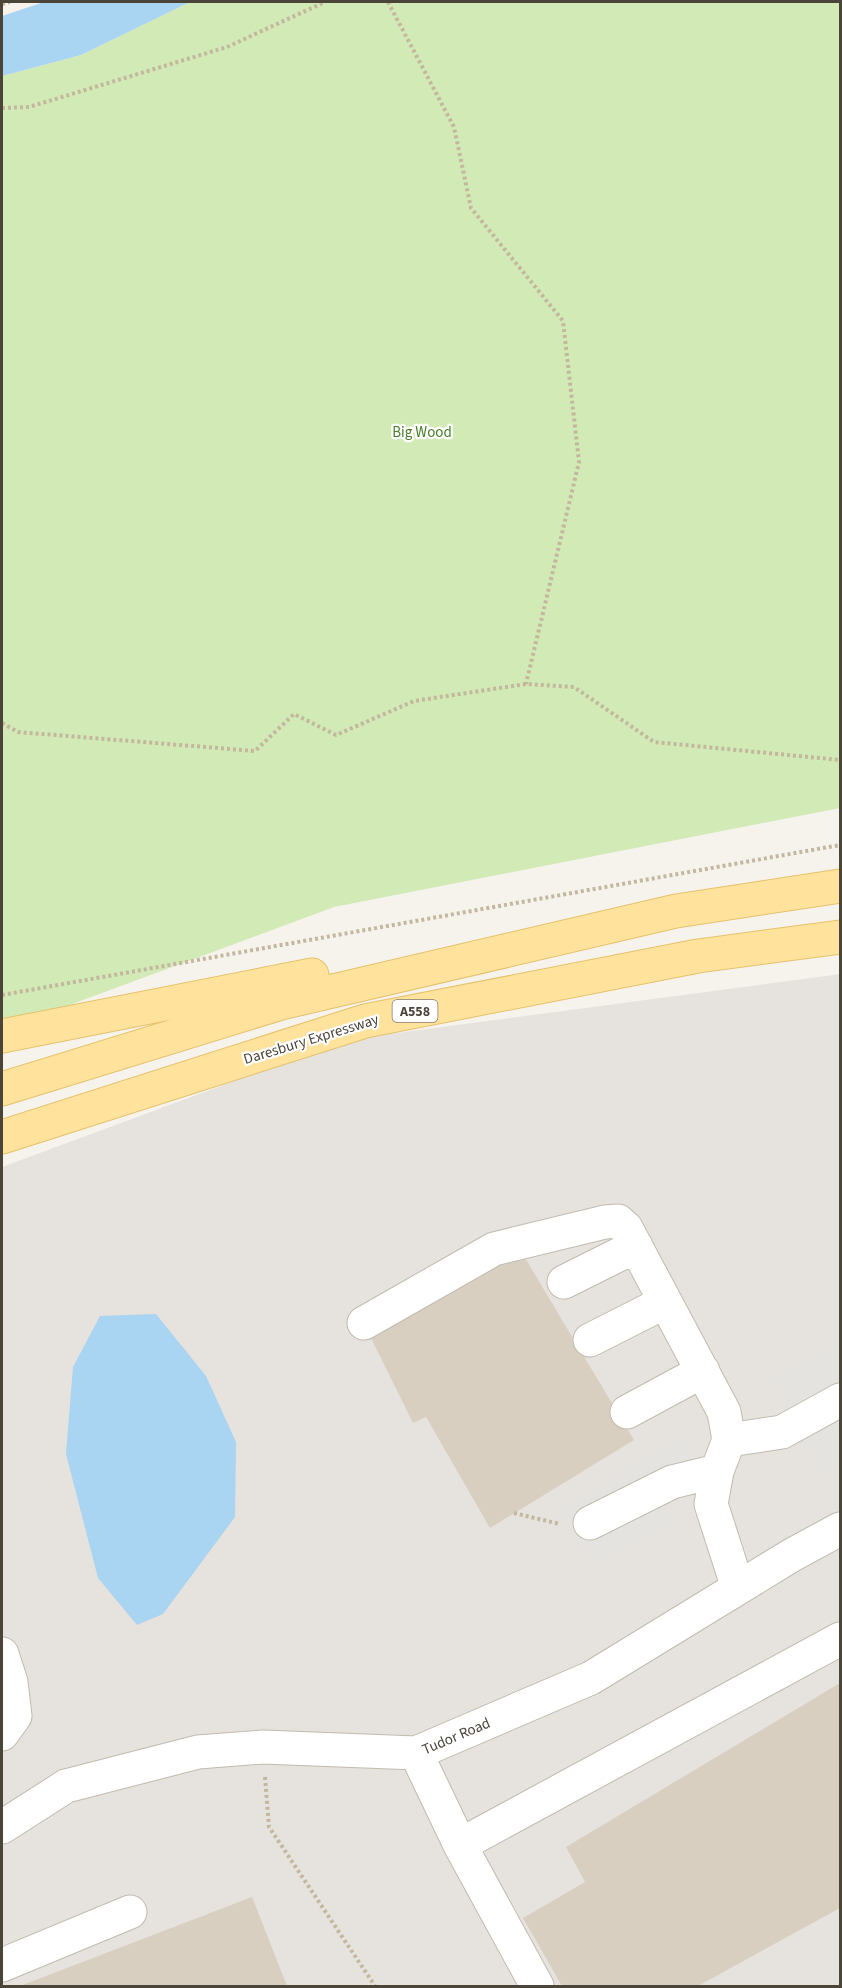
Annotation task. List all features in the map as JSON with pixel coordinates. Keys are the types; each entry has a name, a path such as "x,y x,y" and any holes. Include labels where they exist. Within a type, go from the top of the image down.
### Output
{"main road":[{"name":"A558","path":"2,1089 281,1003 676,911 840,886"},
{"path":"2,1036 224,990 676,911"},
{"name":"Daresbury Expressway","path":"2,1137 365,1021 698,956 840,937"}],"street":[{"path":"364,1323 479,1256 511,1243 618,1221 626,1228 636,1246 724,1412 729,1440 717,1471 711,1503 712,1514 738,1588"},
{"path":"564,1282 636,1246"},
{"path":"591,1340 665,1302"},
{"path":"627,1412 703,1371"},
{"path":"729,1440 782,1431 840,1400"},
{"path":"578,1524 672,1482 717,1471"},
{"name":"Tudor Road","path":"2,1827 66,1786 198,1752 263,1747 416,1753 591,1678 840,1528"},
{"path":"460,1845 840,1639"},
{"path":"2,1654 11,1682 15,1716 2,1734"},
{"path":"416,1753 460,1845 537,1986"},
{"path":"2,1965 130,1911"}],"path":[{"path":"2,4 10,2"},
{"path":"2,108 29,106 227,47 325,2"},
{"path":"388,2 454,127 471,208 563,321 579,462 526,684"},
{"path":"2,723 18,732 255,751 294,714 336,735 414,701 526,684 574,687 654,742 840,760"},
{"path":"2,995 840,845"},
{"path":"514,1513 578,1524"},
{"path":"263,1747 269,1827 375,1986"}],"shaded area":[{"path":"840,974 840,1986 2,1986 2,1167 345,1040"},
{"path":"840,1340 840,1464 817,1477 767,1378"},
{"path":"687,1437 697,1455 649,1479 673,1524 591,1568 555,1505"}],"green space":[{"name":"Big Wood","path":"190,2 840,2 840,808 334,907 2,1030 2,76 81,55"}],"water":[{"path":"44,2 190,2 81,55 2,76 2,16"},
{"path":"156,1314 206,1376 236,1442 235,1517 163,1614 137,1625 98,1578 66,1454 73,1367 100,1316"}],"building":[{"path":"519,1248 634,1440 490,1528 426,1417 413,1423 370,1336"},
{"path":"840,1683 840,1908 698,1986 562,1986 523,1918 585,1882 566,1847"},
{"path":"252,1897 287,1986 20,1986 33,1981"}]}
